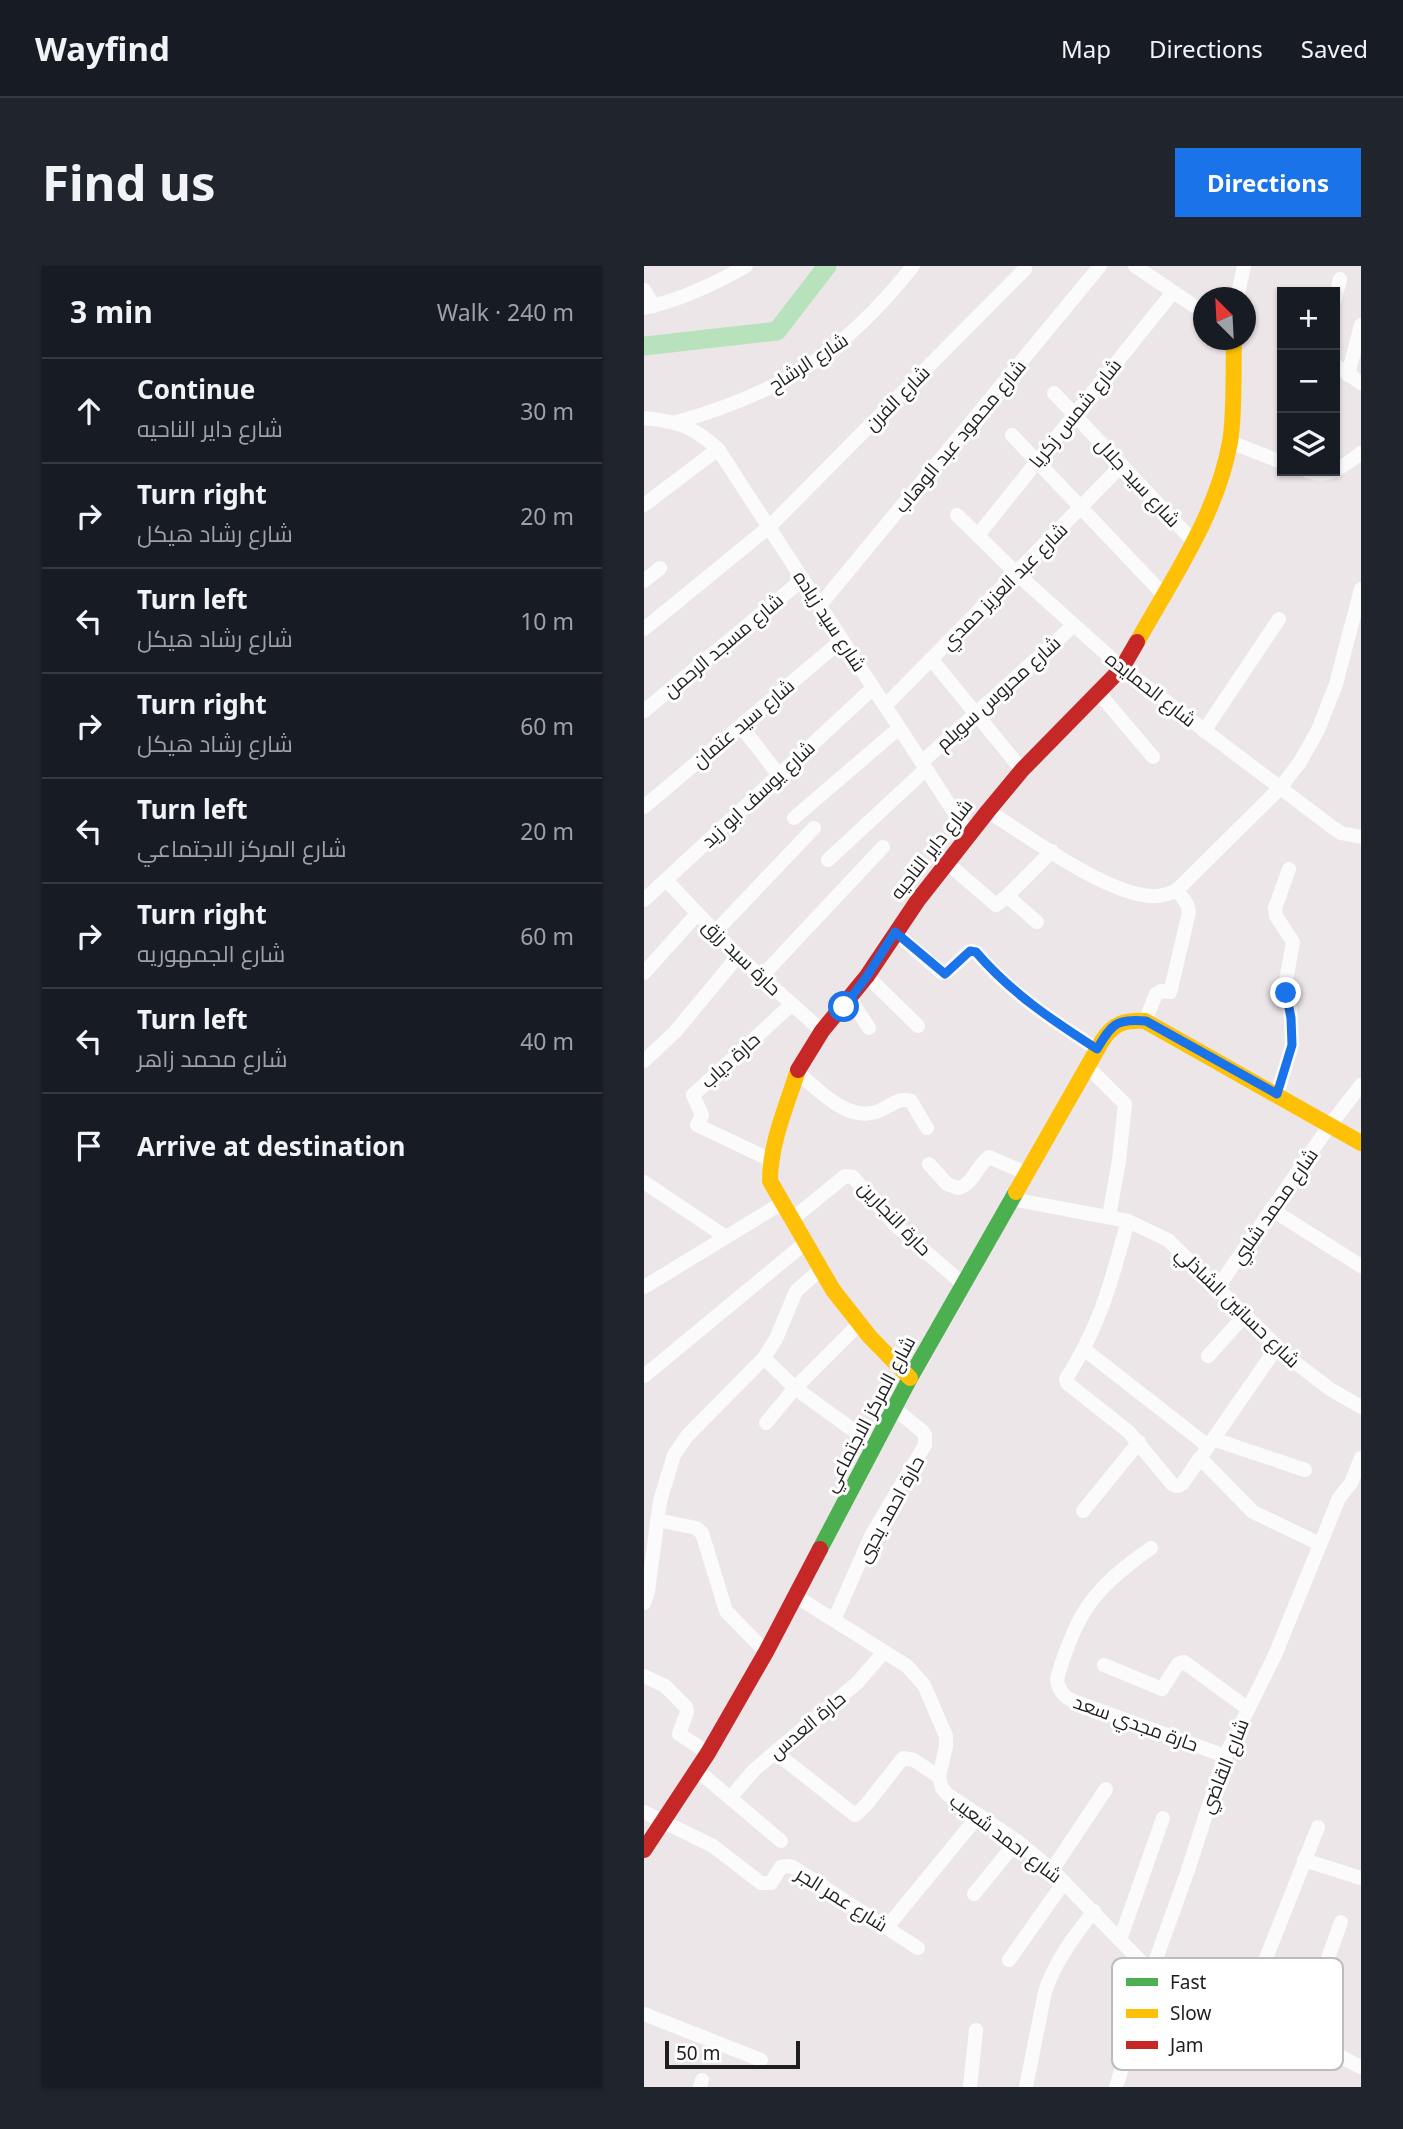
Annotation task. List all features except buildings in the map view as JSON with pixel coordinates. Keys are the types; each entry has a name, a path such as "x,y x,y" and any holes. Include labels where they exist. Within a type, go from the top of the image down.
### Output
{"street":[{"path":"644,290 649,307 688,296 746,266"},
{"name":"شارع الرشاح","path":"677,422 724,408 769,389 811,365 859,327 885,301 913,266"},
{"name":"شارع محمود عبد الوهاب","path":"820,605 1100,266"},
{"path":"1135,266 1193,305"},
{"path":"1239,287 1244,266"},
{"name":"شارع الفرن","path":"644,629 769,527 1025,269"},
{"path":"1338,287 1340,279"},
{"name":"شارع شمس زكريا","path":"978,536 1173,292"},
{"path":"1348,374 1361,326"},
{"name":"شارع داير الناحيه","path":"910,1378 859,1324 820,1270 770,1181 771,1160 796,1071 822,1031 867,976 946,862 1022,770 1122,668 1193,541 1215,493 1230,442 1234,350"},
{"path":"1340,368 1361,383"},
{"name":"شارع سيد جلال","path":"1054,393 1193,541"},
{"path":"644,418 677,422"},
{"name":"شارع سيد زياده","path":"677,422 706,438 718,449 969,835"},
{"path":"1012,435 1163,594"},
{"path":"1230,442 1277,460"},
{"path":"644,505 718,449"},
{"path":"1340,467 1361,453"},
{"name":"شارع عبد العزيز حمدي","path":"885,706 1122,465"},
{"name":"شارع الحمايده","path":"957,515 1016,573 1122,668 1341,833 1361,838"},
{"path":"644,580 660,568"},
{"name":"شارع مسجد الرحمن","path":"644,711 803,579"},
{"path":"988,811 1106,882 1132,893 1152,896 1177,890 1280,788 1300,762 1318,730 1336,684 1361,589"},
{"path":"1205,731 1279,619"},
{"name":"شارع محروس سويلم","path":"924,766 976,713 1073,625"},
{"name":"شارع سيد عتمان","path":"644,807 842,640"},
{"path":"931,659 1022,770"},
{"name":"شارع يوسف ابو زيد","path":"644,900 873,688"},
{"path":"1098,692 1153,757"},
{"path":"741,726 778,775"},
{"path":"794,818 899,728"},
{"path":"828,860 924,766"},
{"path":"715,932 814,828"},
{"path":"761,977 883,847"},
{"path":"946,862 998,905 1052,851"},
{"path":"1277,1094 1292,1045 1286,981 1293,942 1276,916 1275,908 1289,869"},
{"name":"حارة سيد رزق","path":"666,880 738,957 822,1031"},
{"path":"1177,890 1189,912 1171,989 1170,992 1161,991 1156,994 1146,1021 1361,1143"},
{"path":"1007,896 1037,922"},
{"path":"644,973 698,914"},
{"path":"895,932 945,974 970,951 976,952 1012,990 1038,1011 1097,1049"},
{"path":"644,1061 674,1032 738,957"},
{"path":"867,976 918,1026"},
{"path":"850,999 869,1028"},
{"name":"حارة دياب","path":"771,1160 697,1125 702,1115 692,1096 792,1004"},
{"name":"شارع المركز الاجتماعي","path":"644,1850 708,1754 766,1652 910,1378 1097,1049 1113,1025 1126,1019 1146,1021"},
{"path":"1087,1066 1125,1104 1119,1161 1109,1216"},
{"path":"796,1071 833,1101 853,1113 871,1114 901,1099 911,1101 927,1128"},
{"name":"شارع محمد شلبي","path":"1218,1287 1330,1125 1361,1085"},
{"path":"929,1164 947,1184 958,1188 968,1184 984,1160 989,1157 1026,1173"},
{"name":"حارة النجارين","path":"791,1220 845,1176 853,1177 895,1224 963,1284"},
{"path":"644,1182 726,1237"},
{"name":"شارع حسانين الشاذلي","path":"1011,1199 1109,1216 1128,1221 1168,1240 1307,1373 1361,1407"},
{"path":"644,1287 782,1203"},
{"path":"1271,1209 1361,1266"},
{"path":"1128,1221 1106,1302 1085,1350 1066,1379 1067,1383 1116,1421 1139,1443 1170,1482 1175,1485 1182,1483 1277,1347"},
{"path":"644,1376 804,1243"},
{"path":"644,1601 648,1591 649,1533 657,1520 666,1476 674,1455 687,1436 764,1358 776,1339 796,1291 820,1270"},
{"path":"1208,1356 1246,1314"},
{"path":"766,1423 795,1388 859,1324"},
{"path":"1085,1350 1207,1448 1254,1512 1320,1544"},
{"path":"764,1358 795,1388 875,1446"},
{"name":"حارة احمد يحيي","path":"834,1620 872,1534 925,1445 922,1431 894,1408"},
{"path":"1083,1511 1139,1443"},
{"path":"1207,1448 1305,1470"},
{"name":"شارع القاضي","path":"1157,1958 1225,1756 1275,1655 1339,1498 1351,1483 1361,1458"},
{"path":"657,1520 696,1528 702,1533 726,1611 766,1652"},
{"name":"حارة مجدي سعد","path":"1151,1548 1117,1572 1089,1602 1069,1639 1057,1679 1060,1692 1071,1700 1225,1756"},
{"name":"شارع احمد شعيب","path":"797,1597 906,1665 923,1685 946,1735 939,1777 942,1788 1052,1870 1137,1958"},
{"name":"حارة العدس","path":"730,1798 754,1770 857,1683 884,1652"},
{"path":"1104,1665 1162,1689 1178,1664 1184,1662 1247,1708"},
{"path":"644,1676 665,1686 686,1707 687,1712 679,1734 708,1754"},
{"path":"776,1753 855,1815 903,1758 914,1760 939,1777"},
{"path":"696,1770 781,1841"},
{"path":"1052,1870 1106,1789"},
{"path":"644,1812 663,1821"},
{"path":"887,1927 979,1815"},
{"path":"1120,1940 1163,1818"},
{"name":"شارع عمر الجر","path":"663,1821 713,1846 761,1883 771,1883 780,1867 790,1866 918,1948"},
{"path":"1266,1958 1318,1827"},
{"path":"974,1894 1017,1842"},
{"path":"1304,1860 1361,1878"},
{"path":"1009,1960 1064,1882"},
{"path":"1026,2087 1050,1976 1077,1932 1094,1911"},
{"path":"1328,1958 1341,1922"},
{"path":"644,2014 761,2060"},
{"path":"970,2087 976,2030"},
{"name":"شارع احمد شعيب","path":"1343,2058 1361,2067"},
{"name":"شارع القاضي","path":"1116,2087 1121,2070"}],"waterway":[{"path":"644,346 777,331 827,266"}],"traffic: fast":[{"path":"820,1549 910,1378 1016,1192"}],"traffic: slow":[{"path":"1137,642 1192,546 1224,469 1233,418 1234,350"},
{"path":"1016,1192 1106,1035 1115,1026 1131,1021 1145,1021 1361,1143"},
{"path":"798,1070 776,1138 770,1181 833,1290 870,1337 910,1378"}],"traffic: jam":[{"path":"798,1070 822,1031 867,976 918,900 988,811 1022,770 1122,668 1137,642"},
{"path":"644,1850 708,1753 766,1652 820,1549"}],"route":[{"path":"844,1007 895,932 945,974 973,950 1012,990 1038,1011 1097,1049 1113,1025 1126,1019 1146,1021 1277,1094 1292,1045 1291,1018 1286,993"}]}
